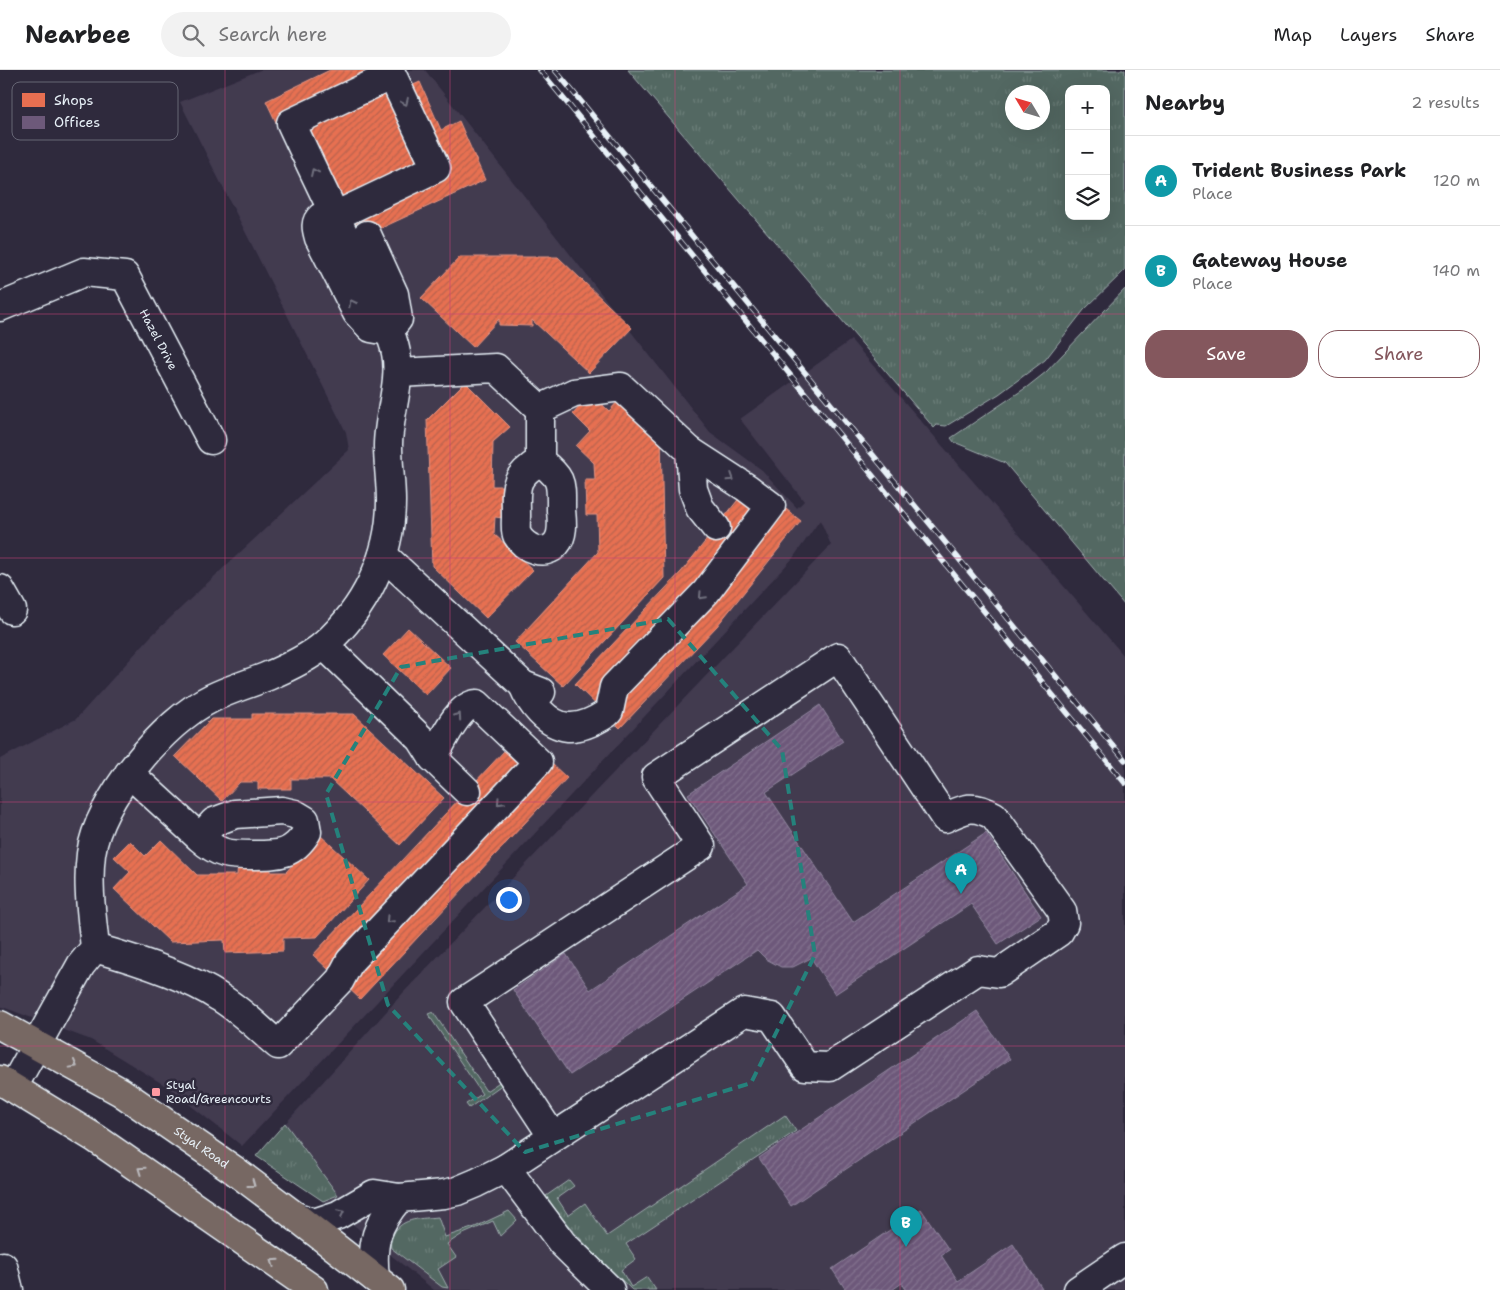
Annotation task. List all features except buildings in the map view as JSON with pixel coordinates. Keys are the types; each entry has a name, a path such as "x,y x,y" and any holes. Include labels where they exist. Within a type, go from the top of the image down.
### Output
{"main road":[{"name":"Styal Road","path":"0,1025 120,1092 295,1216 383,1284"},
{"path":"6,1083 95,1138 314,1290"}],"street":[{"path":"6,1083 37,1045 81,965 95,948 89,890 91,853 96,833 110,803 129,773 169,730 199,704 293,665 324,645 359,604 373,581 383,554 388,531 391,501 388,438 398,374 396,353 388,331 328,216 291,123 392,74 436,168 328,216"},
{"path":"367,235 394,294 398,319 388,331"},
{"name":"Hazel Drive","path":"0,307 84,272 125,276 211,440"},
{"path":"398,374 496,368 540,409 540,461"},
{"path":"523,685 528,699 553,722 568,727 582,725 606,714 614,688 706,592 771,506 690,451 621,387 574,393 540,409"},
{"path":"690,451 693,489 700,508 716,528"},
{"path":"383,554 523,685 538,690 559,710 567,713 584,709 593,702"},
{"path":"324,645 421,739 433,758 467,791"},
{"path":"295,1216 314,1223 338,1215 374,1194 399,1198 457,1191 506,1168 744,1012 772,1017 805,1066 830,1067 978,970 999,973 1059,932 1064,923 1062,911 994,816 984,810 971,807 962,809 945,818 838,657 656,777 701,846 464,1002 553,1137"},
{"path":"95,948 124,956 202,987 226,1001 278,1045 340,980 350,962 538,762 476,704 471,704 456,718 433,758"},
{"path":"129,773 200,838"},
{"path":"251,1021 272,1027 280,1025 331,971"},
{"path":"506,1168 562,1243 610,1290"},
{"path":"383,1284 373,1257 377,1233 388,1211 399,1198"},
{"path":"1078,1290 1125,1258"}],"highlighted area":[{"path":"668,619 782,750 815,955 751,1083 525,1152 388,1005 326,794 401,667"}],"shaded area":[{"path":"260,70 425,70 710,432 762,470 797,508 804,501 740,419 851,340 1125,657 1125,1290 434,1290 340,1214 292,1179 256,1156 403,993 831,545 820,520 793,558 242,1146 166,1086 91,1040 0,1006 0,759 76,719 151,636 349,450 346,432 180,102"}],"green space":[{"path":"628,70 1125,70 1125,270 1084,310 1045,360 999,394 946,426 937,425 934,428"},
{"path":"1125,289 1125,606 1005,463 954,442 951,438 1046,372"},
{"path":"433,1012 486,1091 501,1081 503,1084 469,1108 466,1104 482,1094 428,1014"},
{"path":"785,1115 796,1131 626,1244 636,1259 621,1270 631,1287 647,1277 656,1290 632,1290 597,1257 546,1196 569,1180 574,1186 557,1198 568,1215 585,1203 607,1236"},
{"path":"285,1123 338,1195 323,1201 256,1156"},
{"path":"509,1211 517,1220 500,1236 493,1221 461,1235 447,1244 456,1257 438,1269 448,1288 442,1287 391,1248 391,1240 394,1233 402,1224 408,1221 438,1217 445,1237 475,1227"}],"railway":[{"path":"540,70 1125,783"},
{"path":"555,70 1125,760"}],"place":[{"name":"Trident Business Park","path":"961,894"},
{"name":"Styal Road/Greencourts","path":"156,1092"},
{"name":"Gateway House","path":"906,1247"}]}
